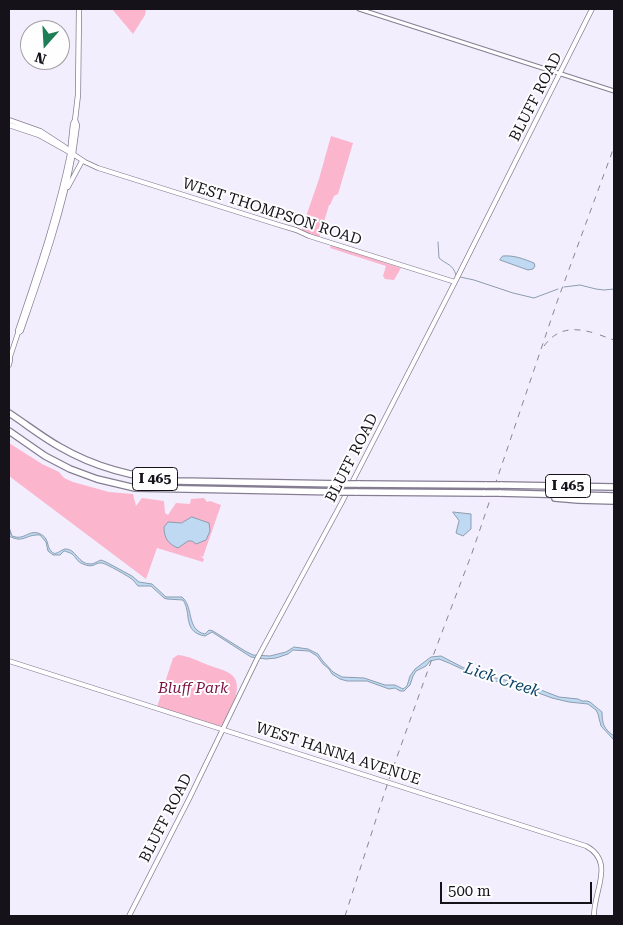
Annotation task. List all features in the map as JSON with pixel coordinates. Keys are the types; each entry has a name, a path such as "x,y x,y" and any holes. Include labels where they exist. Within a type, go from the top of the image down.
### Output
{"highway":[{"name":"I 465","path":"9,413 73,454 98,465 158,480 318,484 614,486"},
{"name":"I 465","path":"9,432 45,456 70,469 97,479 135,488 614,496"},
{"path":"546,494 557,498 614,502"}],"main road":[{"path":"18,333 21,331 34,294 66,189 78,84 79,9"},
{"name":"BLUFF ROAD","path":"129,916 189,799 260,653 342,502 592,9"},
{"path":"9,120 44,133 66,148 71,154"},
{"path":"9,125 39,135 71,154"},
{"path":"9,365 9,358 55,218 71,154"},
{"name":"WEST THOMPSON ROAD","path":"71,154 98,168 288,227 309,236 455,282"},
{"path":"66,189 82,161"},
{"name":"WEST HANNA AVENUE","path":"9,661 588,847 598,856 602,869 594,916"}],"street":[{"path":"359,9 614,91"}],"green space":[{"path":"112,9 146,9 145,15 133,34"},
{"path":"331,136 353,143 338,194 334,196 329,205 319,238 301,231 319,179"},
{"path":"331,245 401,268 394,280 385,279 383,276 386,266 330,248"},
{"path":"9,443 73,482 109,492 133,494 136,506 142,498 164,501 165,513 168,515 176,503 190,504 191,499 204,498 207,502 210,501 221,505 203,557 200,556 204,559 203,562 157,548 146,579 9,476"},
{"name":"Bluff Park","path":"178,655 225,671 233,676 237,687 236,694 228,716 221,726 157,707 173,658"}],"water":[{"path":"503,256 523,259 534,263 535,266 533,269 528,270 500,260"},
{"path":"453,512 471,514 471,529 463,536 456,533 459,521"},
{"path":"192,517 209,523 210,531 206,540 196,544 188,541 178,548 172,545 167,540 164,527 168,522 181,523"},
{"name":"Lick Creek","path":"9,527 12,536 16,537 35,532 42,535 53,553 69,549 87,564 101,560 132,576 139,582 152,584 166,597 182,597 186,601 195,628 199,632 205,634 209,630 213,631 253,655 270,656 286,652 294,647 308,649 318,654 333,672 342,677 364,678 385,685 395,685 403,689 407,686 410,676 415,669 431,657 441,656 464,668 491,677 528,685 559,697 590,702 602,712 604,726 614,736 614,740 601,726 596,710 588,704 552,698 525,688 491,680 439,659 430,661 426,666 416,671 410,685 404,691 400,691 367,681 340,679 332,674 317,656 309,651 293,650 276,658 251,657 212,632 205,636 193,631 183,600 164,598 151,586 138,586 131,578 104,564 87,565 79,562 65,551 60,555 53,555 48,551 46,542 40,535 21,539 14,538 9,536"}],"waterway":[{"path":"438,242 439,258 451,267 456,275"},
{"path":"460,277 534,298 558,289"},
{"path":"564,287 580,285 604,290 614,289"}],"railway":[{"path":"345,916 388,782 472,553 557,302 614,147"},
{"path":"544,346 560,332 580,330 594,333"},
{"path":"600,335 614,340"}]}
